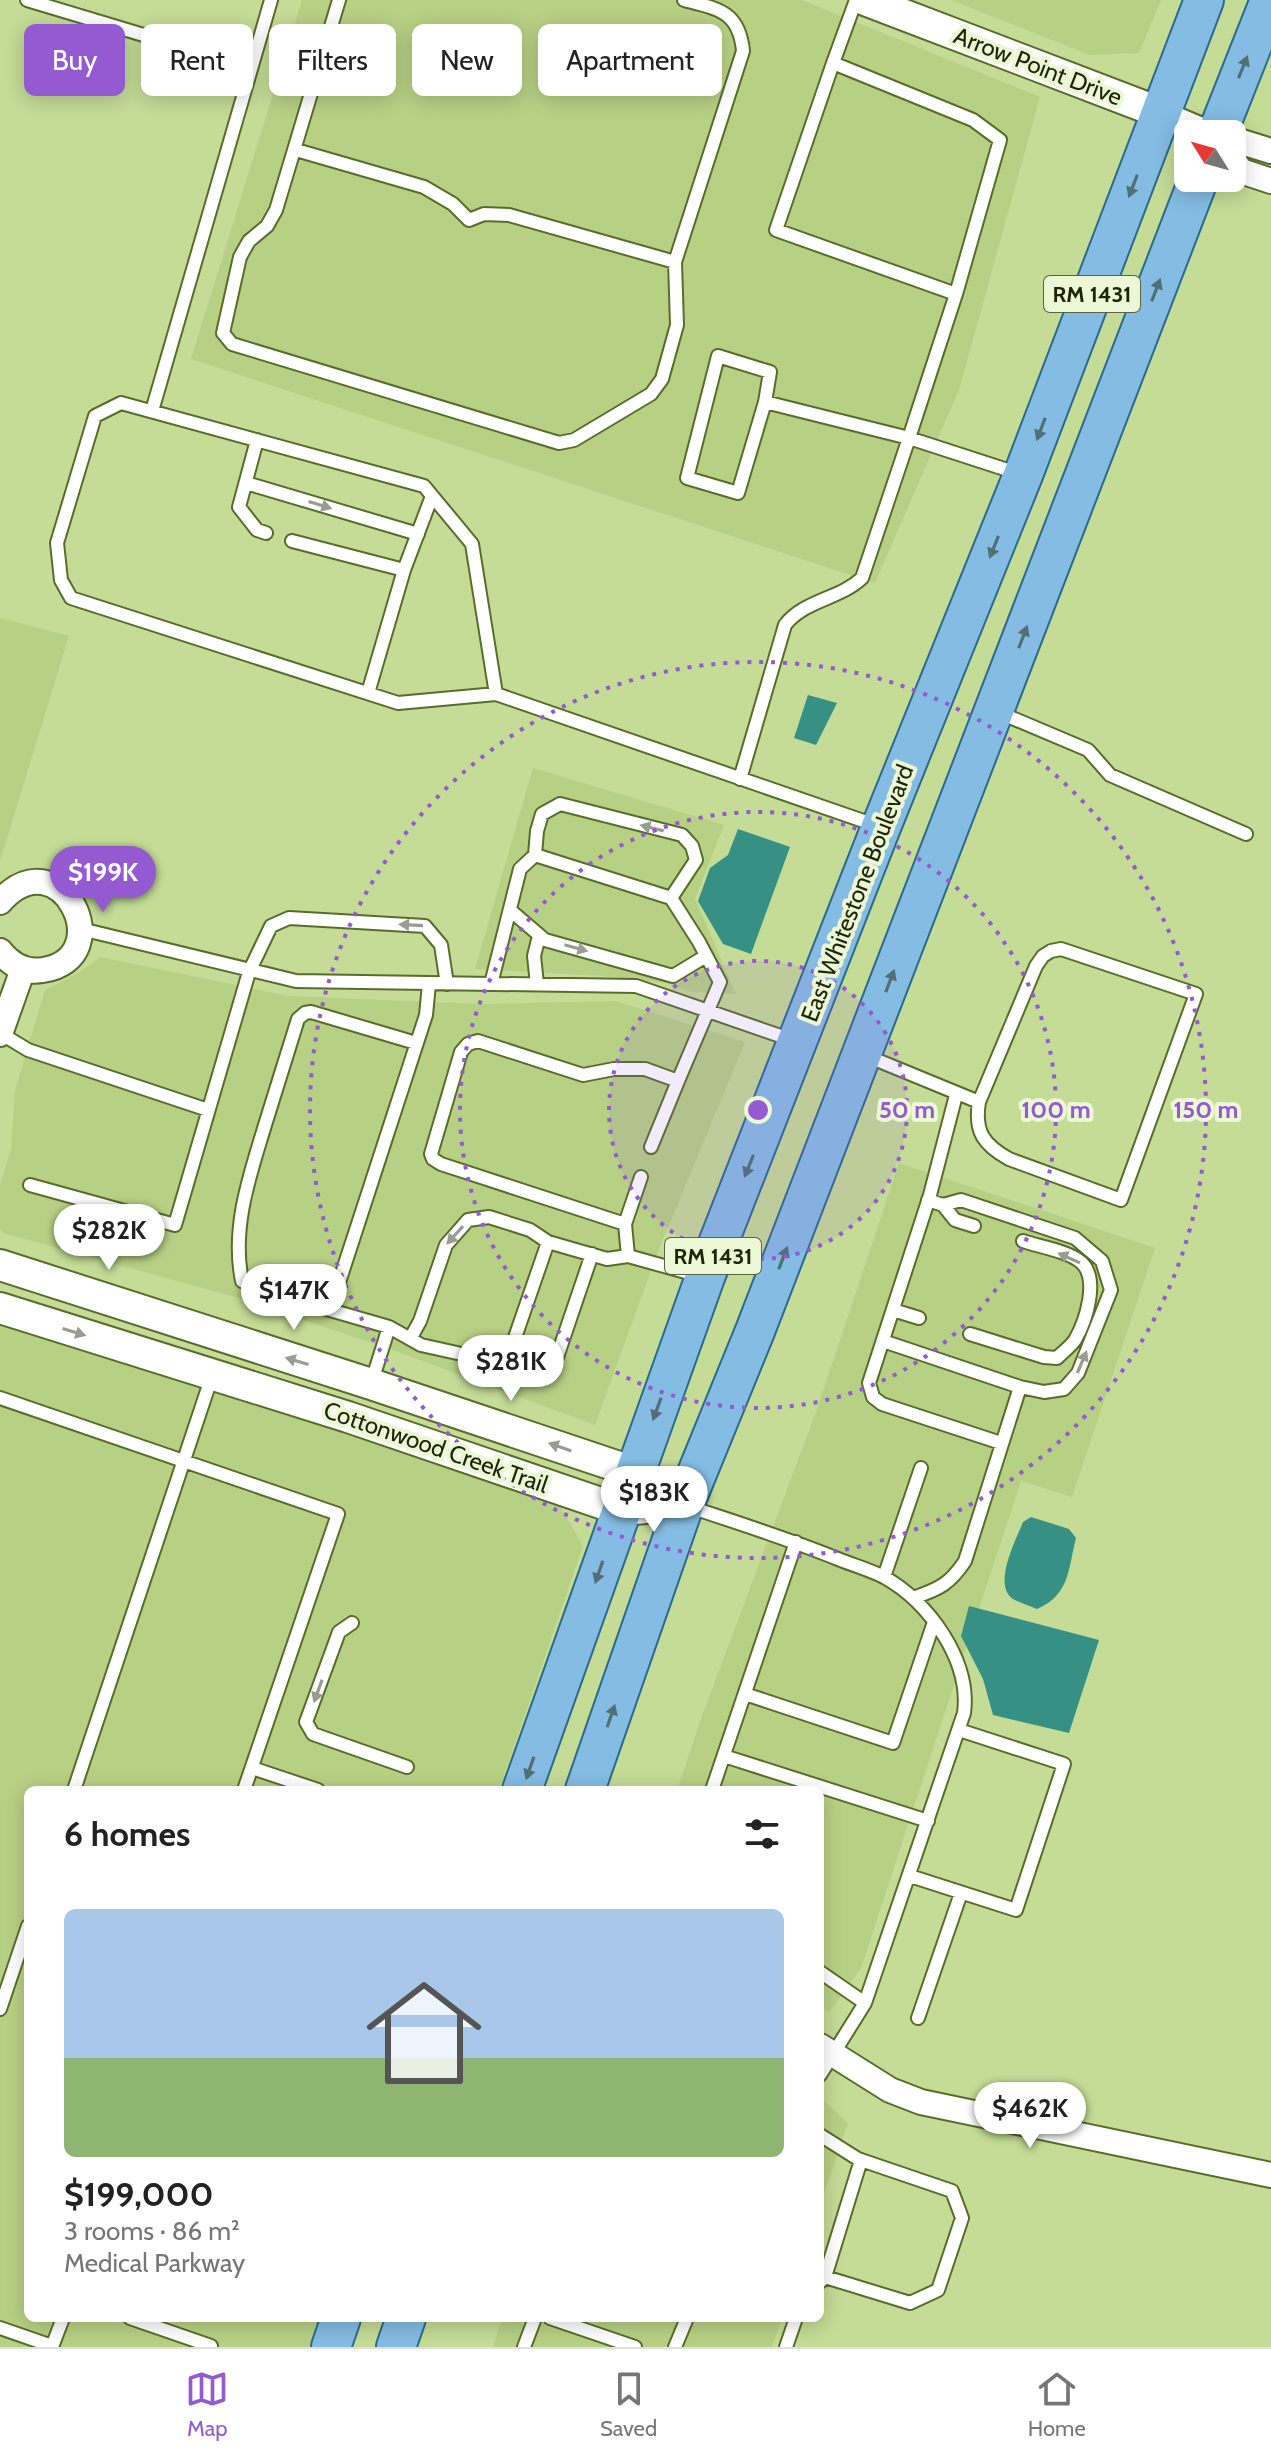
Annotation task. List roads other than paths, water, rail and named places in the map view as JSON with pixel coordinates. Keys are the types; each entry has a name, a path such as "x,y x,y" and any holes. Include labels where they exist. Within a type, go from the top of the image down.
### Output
{"main road":[{"name":"East Whitestone Boulevard","path":"523,1786 705,1277 1023,475 1204,0"},
{"path":"1220,120 1270,0"},
{"name":"RM 1431","path":"586,1786 684,1505 755,1331 1194,192"},
{"path":"331,2347 340,2322"},
{"path":"396,2347 405,2322"}],"street":[{"name":"Arrow Point Drive","path":"865,0 1179,120"},
{"path":"1246,143 1271,151"},
{"path":"1246,173 1271,181"},
{"path":"0,902 8,893 32,883 56,887 75,905 81,929 71,954 49,969 23,969 11,963 0,951"},
{"path":"0,1034 23,969"},
{"name":"Cottonwood Creek Trail","path":"0,1265 634,1472 684,1505"},
{"name":"Cottonwood Creek Trail","path":"0,1308 348,1417 621,1510 684,1505"},
{"path":"827,2050 890,2090 921,2102 1271,2175"}],"lane":[{"path":"27,0 141,34"},
{"path":"253,57 271,0"},
{"path":"339,0 296,150 272,218 249,241 240,257 223,333 232,344 559,443 574,440 651,394 662,379 677,325 675,262 743,51 737,25 729,16 717,9 684,0"},
{"path":"856,0 776,230 956,294"},
{"path":"740,779 785,625 793,613 850,589 862,578 956,294 1000,140 973,120 833,63"},
{"path":"152,411 242,96"},
{"path":"296,150 424,187 453,204 469,220 484,214 509,215 675,262"},
{"path":"718,356 770,372 765,402 738,493 687,478 718,356"},
{"path":"765,402 909,438 1023,475"},
{"path":"496,694 472,544 424,486 121,403 95,416 57,543 61,580 71,598 398,703 496,694 881,827"},
{"path":"257,440 239,507 257,530 266,533"},
{"path":"246,483 418,534"},
{"path":"368,693 404,570 432,496"},
{"path":"292,541 404,570"},
{"path":"995,710 1088,750 1110,775 1246,834"},
{"path":"491,984 520,869 535,855 542,814 560,804 682,835 692,846 696,860 671,898"},
{"path":"535,855 671,898 720,982 651,1147"},
{"path":"510,910 539,936 673,976 706,956"},
{"path":"30,1185 175,1225 249,972 271,926 289,918 425,926 441,945 447,984"},
{"path":"81,929 296,981 636,986 799,1042"},
{"path":"537,984 534,956 539,936"},
{"path":"1061,949 1196,994 1121,1200 1009,1159 994,1150 979,1133 976,1120 979,1102 1029,979 1043,956 1051,951 1061,949"},
{"path":"330,1310 426,1015 429,984"},
{"path":"416,1043 311,1012 298,1019 245,1189 240,1220 239,1268 242,1281 257,1290 389,1327 421,1345 493,1361 510,1352 548,1242"},
{"path":"0,1034 28,1050 208,1110"},
{"path":"625,1224 433,1159 431,1154 461,1052 468,1044 478,1041 583,1075 614,1069 645,1069 678,1081"},
{"path":"862,1054 979,1102"},
{"path":"956,1095 928,1200 869,1383 873,1397 882,1404 1001,1443"},
{"path":"628,1256 625,1224 641,1177"},
{"path":"928,1200 943,1205 955,1220 974,1226"},
{"path":"883,1341 1020,1387 1044,1392 1064,1389 1078,1373 1111,1290 1102,1261 1075,1238 961,1200 943,1205"},
{"path":"410,1339 420,1321 446,1245 468,1220 489,1217 530,1230 548,1242 607,1259 628,1256 705,1277"},
{"path":"970,1334 1044,1357 1057,1358 1075,1341 1092,1287 1089,1275 1081,1262 1023,1241"},
{"path":"510,1352 551,1365 555,1363 592,1254"},
{"path":"893,1310 919,1318"},
{"path":"371,1384 389,1327"},
{"path":"75,1786 212,1375"},
{"path":"913,1598 935,1590 953,1578 965,1561 1020,1387"},
{"path":"0,1398 338,1514 245,1786"},
{"path":"884,1577 921,1468"},
{"path":"684,1505 796,1542 884,1577 913,1598 934,1622 956,1659 964,1680 966,1696 959,1730 865,2003 827,2050"},
{"path":"713,1786 796,1542"},
{"path":"745,1694 893,1743 934,1622"},
{"path":"352,1623 339,1632 306,1722 313,1734 407,1767"},
{"path":"910,1876 1016,1910 1064,1764 959,1730"},
{"path":"724,1756 818,1786"},
{"path":"252,1768 306,1786"},
{"path":"824,1788 928,1821"},
{"path":"918,2018 961,1893"},
{"path":"0,2009 24,1938"},
{"path":"824,1975 865,2003"},
{"path":"824,2137 861,2160 952,2191 962,2218 938,2290 910,2303 824,2280"},
{"path":"824,2273 861,2160"},
{"path":"0,2328 52,2346 61,2322"},
{"path":"142,2322 211,2346"},
{"path":"524,2347 533,2322"},
{"path":"562,2322 635,2347"},
{"path":"675,2347 685,2322"},
{"path":"786,2347 795,2322"}],"water":[{"path":"808,695 837,703 816,745 794,738"},
{"path":"738,829 790,847 751,954 723,944 698,901 710,868 728,855"},
{"path":"1031,1517 1069,1529 1076,1538 1062,1589 1037,1609 1013,1599 1005,1584 1005,1573 1016,1540 1023,1522"},
{"path":"969,1606 1099,1640 1069,1733 993,1715 983,1679 961,1636"}]}
